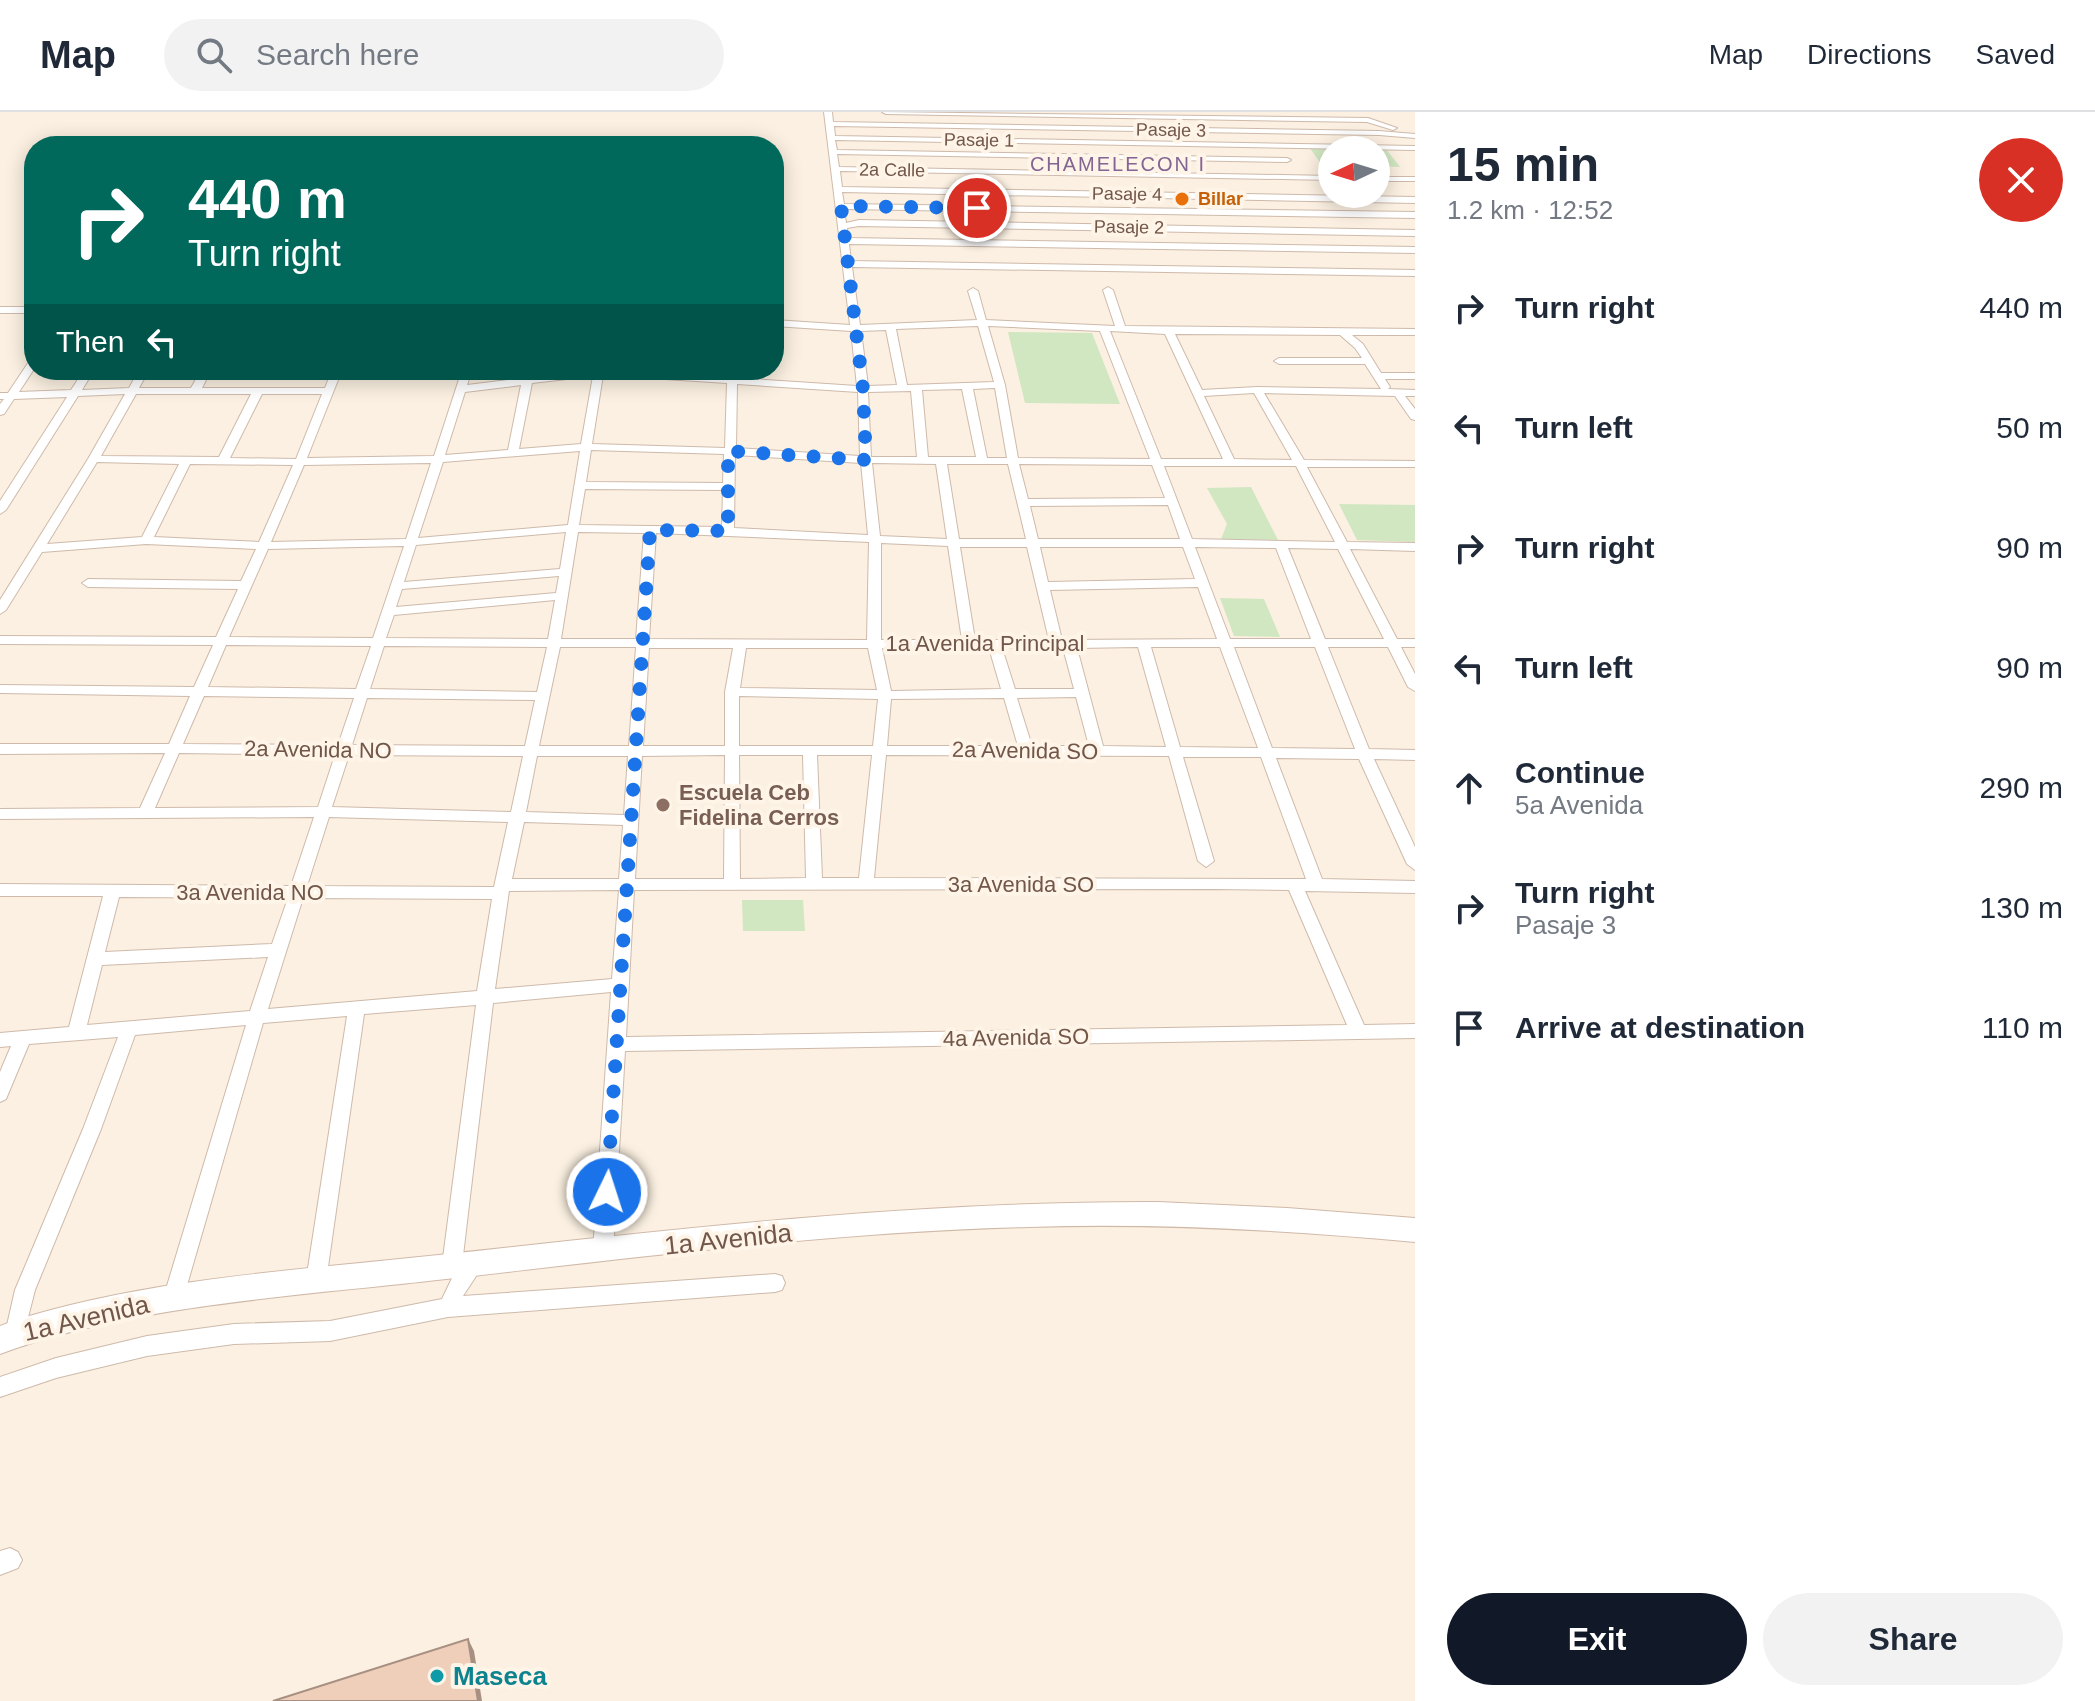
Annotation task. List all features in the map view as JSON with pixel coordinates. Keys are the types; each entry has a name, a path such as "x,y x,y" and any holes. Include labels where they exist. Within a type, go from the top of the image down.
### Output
{"street":[{"path":"828,112 863,389 866,460 875,541 874,643 885,695 866,884"},
{"path":"886,112 1257,115 1368,120 1400,132"},
{"path":"981,112 1020,269"},
{"path":"1378,112 1400,132"},
{"path":"839,114 840,118 887,139"},
{"path":"1119,114 1192,273"},
{"path":"1257,115 1364,275"},
{"path":"1368,120 1379,133"},
{"name":"Pasaje 3","path":"830,124 860,128 1400,132 1415,143"},
{"path":"848,138 860,128"},
{"name":"Pasaje 1","path":"832,138 1277,145 1415,143"},
{"name":"Pasaje 1","path":"834,152 1287,160"},
{"name":"2a Calle","path":"836,169 1318,178"},
{"path":"1390,179 1415,179"},
{"name":"Pasaje 4","path":"839,189 1415,200"},
{"path":"841,206 1415,215"},
{"name":"Pasaje 2","path":"843,226 859,223 1415,233"},
{"path":"845,241 1415,250"},
{"path":"849,266 1415,276"},
{"path":"1108,290 1121,329"},
{"path":"973,291 1000,385 1013,462 1043,586 1097,751"},
{"path":"784,324 856,328 984,323 1169,331 1415,332"},
{"path":"890,326 903,388"},
{"path":"1104,328 1317,887"},
{"path":"1169,331 1230,462"},
{"path":"1342,331 1359,346 1385,387"},
{"path":"1355,331 1362,342 1359,346"},
{"path":"1279,361 1369,361"},
{"path":"0,412 6,396 24,374"},
{"path":"1378,376 1415,376"},
{"path":"0,510 83,380"},
{"path":"0,610 94,459 137,380"},
{"path":"195,391 201,380"},
{"path":"146,812 300,462 332,380"},
{"path":"173,1299 257,1016 464,380"},
{"path":"462,389 540,380"},
{"path":"448,1307 459,1284 463,1265 485,997 502,889 554,643 597,380"},
{"path":"728,531 732,380"},
{"path":"772,380 863,389 1000,385"},
{"path":"513,454 527,382"},
{"path":"967,386 982,462"},
{"path":"916,387 923,461"},
{"path":"1200,393 1257,390 1415,393"},
{"path":"1257,390 1300,463 1415,687"},
{"path":"6,396 130,391 326,391"},
{"path":"223,460 258,391"},
{"path":"1398,393 1415,417"},
{"path":"94,459 300,462 440,459 585,447 941,462 1415,464"},
{"path":"146,540 186,460"},
{"path":"941,462 969,644"},
{"path":"579,485 728,487"},
{"path":"1023,503 1172,501"},
{"path":"36,549 146,540 262,546 412,542 571,528 728,531 953,543 1415,547"},
{"path":"603,1251 650,530"},
{"path":"1280,544 1364,754 1415,864"},
{"path":"397,586 566,572"},
{"path":"88,583 245,585"},
{"path":"1043,586 1203,583"},
{"path":"388,612 562,596"},
{"name":"1a Avenida Principal","path":"0,640 740,644 1415,643"},
{"path":"994,642 1026,750"},
{"path":"1143,643 1206,861"},
{"path":"732,883 732,692 740,644"},
{"path":"0,689 542,696"},
{"path":"732,692 885,695 1080,693"},
{"name":"2a Avenida NO","path":"0,749 175,747 636,751"},
{"name":"2a Avenida SO","path":"636,751 879,748 1415,755"},
{"path":"810,749 814,885"},
{"path":"0,814 323,812 631,820"},
{"name":"3a Avenida SO","path":"627,884 1215,883 1415,887"},
{"name":"3a Avenida NO","path":"0,890 298,892 627,884"},
{"path":"1296,887 1358,1031"},
{"path":"76,1033 112,892"},
{"path":"95,959 279,950"},
{"path":"0,1040 620,985"},
{"path":"316,1281 357,1007"},
{"path":"8,1337 129,1029"},
{"name":"4a Avenida SO","path":"617,1044 1415,1031"},
{"path":"0,1094 23,1038"},
{"name":"1a Avenida","path":"8,1337 173,1299 463,1265 903,1221 1056,1216 1297,1219 1415,1230"},
{"path":"0,1387 56,1368 147,1346 234,1334 330,1331 448,1307 775,1283"}],"green space":[{"path":"1309,147 1318,147 1318,159"},
{"path":"1390,154 1400,167 1390,167"},
{"path":"1008,332 1092,333 1120,404 1025,403"},
{"path":"1251,487 1278,540 1221,539 1227,524 1207,488"},
{"path":"1339,504 1415,505 1415,542 1357,540"},
{"path":"1220,598 1264,599 1280,637 1234,636"},
{"path":"742,900 803,900 805,931 743,931"}],"building":[{"name":"Maseca","path":"468,1639 478,1701 273,1701"}],"place":[{"name":"Billar","path":"1182,199"},
{"name":"Escuela Ceb Fidelina Cerros","path":"663,805"},
{"name":"Maseca","path":"437,1676"}],"district":[{"name":"CHAMELECON I","path":"1118,164"}],"route":[{"path":"607,1192 650,530 728,531 728,451 866,460 863,389 841,206 977,208"}]}
